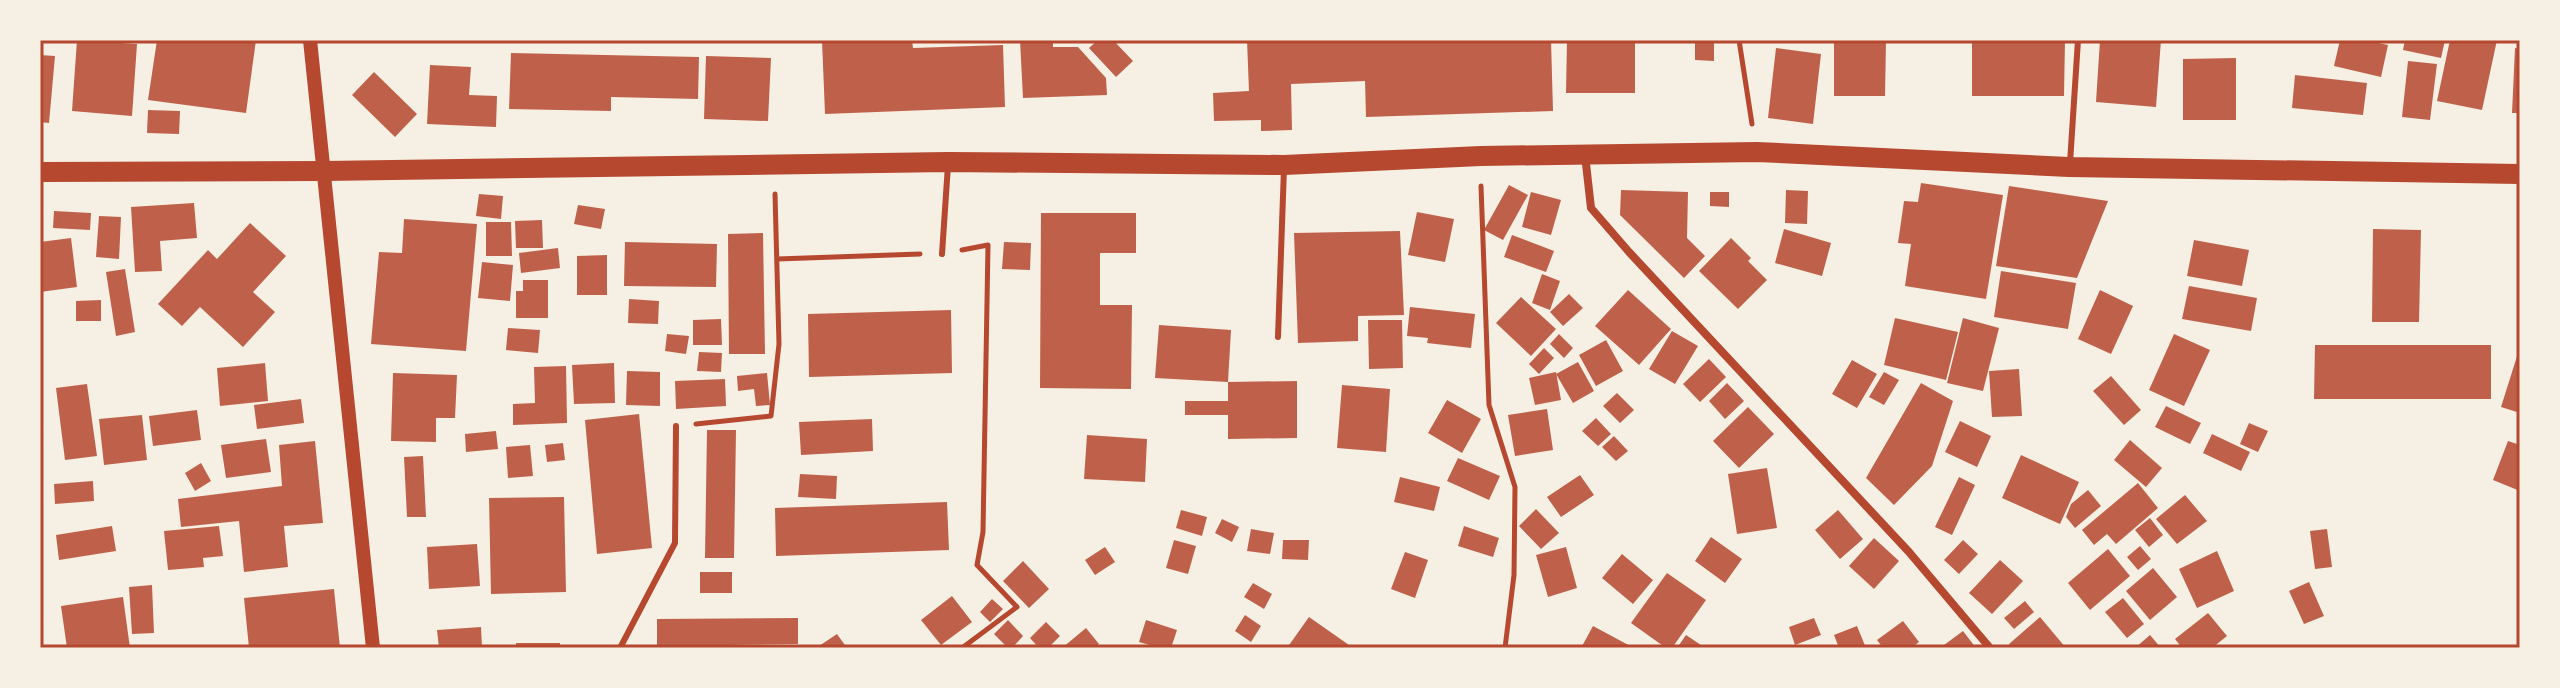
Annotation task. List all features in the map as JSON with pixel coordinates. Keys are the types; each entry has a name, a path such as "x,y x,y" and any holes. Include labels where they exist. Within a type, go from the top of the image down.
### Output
{"main road":[{"path":"40,172 948,162 1284,165 1481,156 1757,152 2069,167 2520,174"}],"street":[{"path":"310,40 373,648"},
{"path":"1584,154 1591,208 1909,552 1990,648"}],"lane":[{"path":"2069,167 2078,40"},
{"path":"942,254 948,162"},
{"path":"1278,337 1284,165"},
{"path":"620,648 675,543 676,426"}],"path":[{"path":"1739,40 1757,152"},
{"path":"1481,156 1489,405 1515,487 1514,575 1505,648"},
{"path":"676,426 771,416 779,344 775,165"},
{"path":"777,259 942,254 988,245 983,532 977,565 1017,607 962,648"}],"building":[{"path":"77,40 137,44 132,116 72,111"},
{"path":"157,40 256,40 246,113 148,100"},
{"path":"822,40 912,40 913,48 1003,45 1005,107 825,114"},
{"path":"1020,40 1053,40 1053,47 1078,47 1106,78 1107,95 1023,98"},
{"path":"1098,40 1113,40 1133,61 1116,77 1089,48"},
{"path":"1247,40 1551,40 1553,111 1366,117 1365,81 1291,84 1292,130 1261,131 1261,120 1214,121 1213,93 1249,91"},
{"path":"1567,40 1635,40 1635,93 1566,93"},
{"path":"1695,40 1714,40 1714,61 1695,60"},
{"path":"1834,40 1886,40 1885,96 1834,96"},
{"path":"1972,40 2065,40 2064,96 1972,96"},
{"path":"2100,40 2161,40 2156,107 2096,102"},
{"path":"2340,40 2365,40 2388,45 2381,77 2334,66"},
{"path":"2405,40 2445,40 2441,58 2403,50"},
{"path":"2450,40 2497,40 2482,110 2437,101"},
{"path":"1776,48 1821,54 1813,124 1768,118"},
{"path":"2515,48 2520,49 2520,113 2512,113"},
{"path":"511,53 699,57 698,99 611,97 611,111 509,109"},
{"path":"40,55 55,56 49,123 40,122"},
{"path":"706,56 771,58 768,121 704,119"},
{"path":"2236,58 2236,120 2183,120 2183,59"},
{"path":"2408,61 2437,64 2430,120 2402,117"},
{"path":"430,65 471,67 469,95 497,96 496,127 427,124"},
{"path":"374,72 417,114 395,137 352,95"},
{"path":"2295,75 2367,83 2363,115 2292,108"},
{"path":"148,110 180,111 179,134 147,133"},
{"path":"1921,183 2003,195 1986,299 1905,286 1911,244 1898,243 1904,201 1918,202"},
{"path":"1509,185 1528,195 1503,240 1484,230"},
{"path":"2009,186 2108,201 2077,278 1996,266"},
{"path":"1621,190 1688,192 1687,238 1705,256 1684,278 1620,215"},
{"path":"1786,190 1808,191 1807,224 1785,223"},
{"path":"1531,192 1561,200 1551,235 1522,227"},
{"path":"1710,192 1729,192 1729,207 1710,206"},
{"path":"479,194 503,196 501,219 476,216"},
{"path":"194,203 197,238 160,241 162,271 135,272 131,207"},
{"path":"578,205 605,209 601,229 574,224"},
{"path":"54,211 91,213 90,230 53,228"},
{"path":"1417,212 1454,219 1445,262 1408,255"},
{"path":"1041,213 1136,213 1136,253 1100,253 1100,305 1132,305 1131,389 1040,388"},
{"path":"99,216 121,217 119,259 96,257"},
{"path":"404,219 477,224 466,351 371,344 379,252 402,253"},
{"path":"542,220 543,248 516,248 515,221"},
{"path":"486,222 511,222 512,256 486,256"},
{"path":"250,223 286,256 253,292 275,312 243,347 200,307 182,326 158,304 208,250 217,259"},
{"path":"1784,229 1831,243 1822,276 1775,263"},
{"path":"2373,229 2421,230 2419,322 2372,322"},
{"path":"1400,231 1404,315 1358,316 1358,341 1298,343 1294,233"},
{"path":"763,233 765,354 729,354 728,234"},
{"path":"1512,235 1554,251 1546,272 1504,257"},
{"path":"71,238 77,287 40,292 40,242"},
{"path":"1731,238 1767,280 1738,309 1699,271"},
{"path":"2194,240 2249,250 2242,286 2187,276"},
{"path":"625,242 717,244 716,287 624,286"},
{"path":"1004,242 1031,243 1030,270 1002,269"},
{"path":"558,248 560,268 521,273 519,253"},
{"path":"607,255 607,295 577,295 577,256"},
{"path":"482,262 513,265 510,301 478,298"},
{"path":"125,269 135,332 116,336 106,272"},
{"path":"2001,271 2076,283 2068,329 1994,317"},
{"path":"1542,274 1560,281 1550,310 1532,303"},
{"path":"523,280 548,280 548,318 516,318 516,291 523,291"},
{"path":"2189,286 2257,298 2251,331 2182,319"},
{"path":"1628,290 1671,329 1639,365 1595,326"},
{"path":"2100,290 2133,306 2111,354 2078,339"},
{"path":"1569,294 1583,308 1563,326 1550,312"},
{"path":"1521,297 1556,329 1531,356 1496,323"},
{"path":"629,299 659,301 658,324 628,323"},
{"path":"101,300 101,321 76,321 76,301"},
{"path":"1410,307 1475,314 1471,348 1427,343 1428,338 1407,336"},
{"path":"951,310 952,373 809,377 808,314"},
{"path":"1895,318 1958,332 1946,380 1884,365"},
{"path":"1963,318 1999,328 1983,391 1947,383"},
{"path":"721,319 722,345 693,345 693,320"},
{"path":"1368,320 1402,320 1403,368 1369,369"},
{"path":"1159,325 1231,330 1228,382 1155,378"},
{"path":"508,328 540,330 538,353 506,350"},
{"path":"1672,331 1698,346 1675,384 1649,369"},
{"path":"667,334 689,336 686,354 665,351"},
{"path":"1559,334 1573,348 1564,358 1550,344"},
{"path":"2174,334 2210,350 2184,406 2149,390"},
{"path":"1606,340 1623,371 1596,386 1579,355"},
{"path":"2315,345 2491,345 2491,399 2314,399"},
{"path":"1544,348 1554,358 1539,374 1529,364"},
{"path":"2520,350 2520,413 2501,407"},
{"path":"699,352 722,353 721,372 697,371"},
{"path":"1709,359 1726,377 1700,402 1683,384"},
{"path":"1852,360 1877,374 1857,408 1832,394"},
{"path":"1578,362 1594,391 1573,403 1556,374"},
{"path":"265,363 268,401 220,406 217,368"},
{"path":"614,363 615,403 574,404 572,365"},
{"path":"566,366 567,423 513,425 513,404 535,403 534,367"},
{"path":"2019,369 2022,416 1992,417 1989,371"},
{"path":"627,371 660,372 660,406 626,405"},
{"path":"1556,372 1561,400 1535,405 1529,378"},
{"path":"1884,372 1899,380 1884,405 1869,397"},
{"path":"393,373 457,375 455,418 436,418 436,442 391,441"},
{"path":"767,373 770,405 756,406 754,389 738,391 737,376"},
{"path":"2111,376 2141,410 2124,425 2093,391"},
{"path":"725,379 726,406 676,409 675,381"},
{"path":"1297,381 1297,438 1228,439 1228,415 1185,415 1185,401 1228,401 1228,382"},
{"path":"1727,383 1744,401 1725,419 1709,401"},
{"path":"1921,383 1953,401 1932,466 1894,505 1866,478"},
{"path":"87,384 97,456 65,460 56,388"},
{"path":"1342,385 1390,389 1386,452 1337,448"},
{"path":"1617,393 1634,410 1620,423 1603,406"},
{"path":"301,399 304,423 257,429 254,405"},
{"path":"1447,400 1481,419 1462,453 1428,433"},
{"path":"2166,406 2201,423 2190,444 2155,427"},
{"path":"1748,407 1774,434 1739,468 1713,441"},
{"path":"1547,409 1553,450 1515,456 1508,415"},
{"path":"197,410 201,440 153,446 149,416"},
{"path":"639,414 652,548 597,554 585,420"},
{"path":"142,415 147,460 104,465 99,419"},
{"path":"1596,418 1611,434 1598,446 1582,431"},
{"path":"872,419 873,451 801,455 799,422"},
{"path":"1960,421 1991,436 1977,467 1945,452"},
{"path":"2249,423 2268,431 2258,452 2240,444"},
{"path":"707,430 736,430 734,558 705,558"},
{"path":"496,431 498,449 466,452 465,434"},
{"path":"2212,434 2250,452 2241,471 2203,453"},
{"path":"1087,435 1147,439 1145,482 1084,479"},
{"path":"1614,436 1628,451 1616,461 1602,447"},
{"path":"266,439 271,472 226,478 221,445"},
{"path":"2130,440 2162,468 2146,487 2114,460"},
{"path":"315,441 323,523 284,526 288,567 244,572 239,521 181,527 178,499 282,486 279,445"},
{"path":"2508,441 2520,445 2520,491 2493,480"},
{"path":"563,443 565,460 547,462 545,445"},
{"path":"530,445 533,476 508,478 506,447"},
{"path":"2021,455 2079,482 2060,524 2002,498"},
{"path":"423,456 426,517 407,517 404,457"},
{"path":"1458,458 1500,476 1489,500 1447,481"},
{"path":"201,463 211,481 195,491 185,473"},
{"path":"1767,468 1777,528 1737,534 1728,474"},
{"path":"800,474 837,476 836,499 798,497"},
{"path":"1580,475 1594,495 1561,517 1547,497"},
{"path":"1400,477 1440,487 1434,511 1394,502"},
{"path":"1959,477 1975,485 1952,535 1935,527"},
{"path":"93,481 94,501 55,504 54,484"},
{"path":"2138,483 2158,508 2116,544 2107,534 2094,545 2082,530"},
{"path":"2088,490 2101,506 2075,528 2066,517 2071,504"},
{"path":"2185,495 2207,521 2177,544 2156,519"},
{"path":"564,497 566,592 491,594 489,498"},
{"path":"947,502 949,550 776,556 775,508"},
{"path":"1536,509 1559,533 1541,549 1519,526"},
{"path":"1181,510 1207,517 1202,536 1176,528"},
{"path":"1838,510 1863,539 1840,559 1815,530"},
{"path":"2150,518 2163,535 2149,547 2135,530"},
{"path":"1222,519 1239,527 1232,542 1215,533"},
{"path":"112,526 116,551 59,560 56,535"},
{"path":"219,526 223,556 203,558 204,567 168,570 164,531"},
{"path":"1464,526 1499,538 1493,557 1458,546"},
{"path":"1251,529 1274,533 1270,554 1247,551"},
{"path":"2327,529 2332,567 2315,569 2310,531"},
{"path":"1711,537 1742,559 1725,583 1695,561"},
{"path":"1874,538 1899,561 1874,589 1849,566"},
{"path":"1174,540 1196,546 1188,574 1166,568"},
{"path":"1283,540 1309,540 1308,560 1282,559"},
{"path":"1963,540 1978,554 1959,574 1944,560"},
{"path":"477,544 480,586 429,589 427,547"},
{"path":"2140,546 2151,559 2138,570 2127,557"},
{"path":"1105,547 1115,562 1095,575 1085,560"},
{"path":"1566,547 1577,588 1548,597 1536,555"},
{"path":"2108,549 2130,576 2090,610 2068,583"},
{"path":"2217,551 2234,591 2197,608 2179,569"},
{"path":"1405,552 1428,560 1415,598 1391,589"},
{"path":"1622,554 1653,580 1633,604 1602,578"},
{"path":"2000,560 2023,581 1992,614 1969,593"},
{"path":"1023,561 1049,589 1029,608 1003,581"},
{"path":"2153,568 2177,597 2150,620 2126,591"},
{"path":"700,572 732,572 732,593 700,593"},
{"path":"1667,573 1706,600 1672,648 1666,648 1631,623"},
{"path":"2309,582 2324,616 2304,624 2289,591"},
{"path":"1253,583 1272,594 1264,609 1244,597"},
{"path":"152,585 154,633 132,634 129,587"},
{"path":"334,589 340,648 249,648 244,598"},
{"path":"952,596 972,622 941,645 921,620"},
{"path":"123,597 130,648 67,648 61,606"},
{"path":"2123,598 2144,624 2127,638 2105,612"},
{"path":"992,599 1003,609 990,622 980,612"},
{"path":"2025,601 2034,612 2014,629 2004,618"},
{"path":"2208,613 2227,636 2212,648 2182,648 2175,639"},
{"path":"1245,615 1261,626 1251,642 1235,631"},
{"path":"1309,617 1349,645 1347,648 1287,648"},
{"path":"2040,617 2066,648 2012,648 2009,644"},
{"path":"798,618 798,644 657,646 657,619"},
{"path":"1814,618 1821,635 1795,645 1789,627"},
{"path":"1008,620 1023,636 1012,648 1008,648 994,634"},
{"path":"1146,620 1177,630 1171,648 1139,642"},
{"path":"1903,621 1919,642 1911,648 1883,648 1877,640"},
{"path":"1046,622 1060,636 1048,648 1039,648 1030,638"},
{"path":"1593,626 1634,648 1581,648"},
{"path":"1857,626 1866,648 1839,648 1834,635"},
{"path":"481,627 482,648 439,648 437,630"},
{"path":"1086,628 1099,644 1094,648 1062,648"},
{"path":"1963,631 1976,648 1940,648"},
{"path":"837,634 847,648 816,648"},
{"path":"1686,635 1701,645 1699,648 1677,648"},
{"path":"2150,635 2161,648 2135,648"},
{"path":"516,643 560,643 560,648 516,648"}]}
